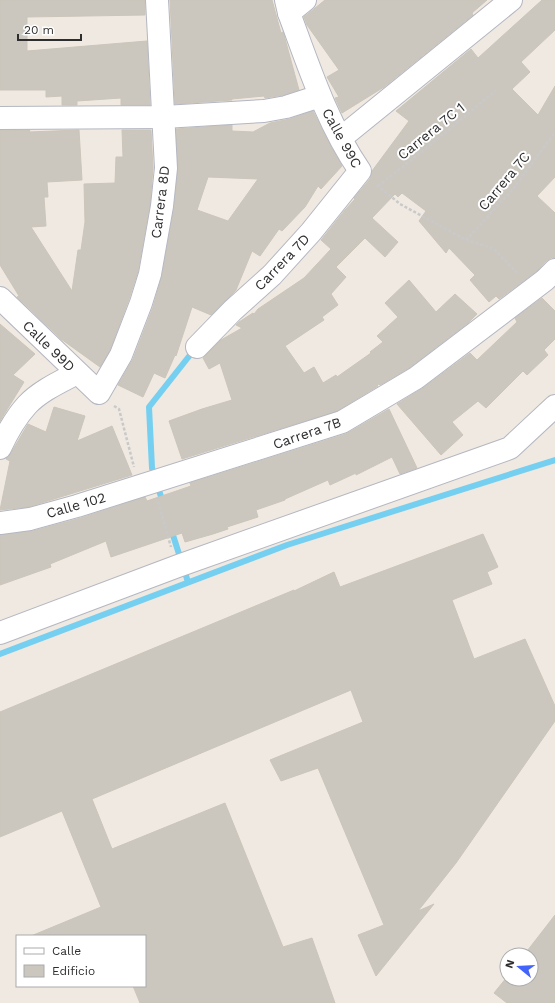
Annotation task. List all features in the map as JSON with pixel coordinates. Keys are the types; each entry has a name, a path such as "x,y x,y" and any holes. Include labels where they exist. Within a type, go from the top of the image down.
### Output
{"street":[{"name":"Carrera 8D","path":"99,392 121,355 141,303 150,274 162,206 166,168 157,0"},
{"path":"341,138 511,0"},
{"path":"293,4 320,96"},
{"name":"Calle 99C","path":"0,118 164,116 264,111 286,107 320,96 341,138 360,171"},
{"name":"Carrera 7D","path":"197,347 233,310 272,274 306,237 360,171"},
{"name":"Carrera 7B","path":"151,483 342,422 416,378 547,283"},
{"name":"Calle 99D","path":"0,298 77,373 99,392"},
{"path":"0,448 11,428 28,405 54,385 77,373"},
{"path":"0,633 182,565 510,448 555,406"},
{"name":"Calle 102","path":"0,523 30,519 151,483"}],"path":[{"name":"Carrera 7C 1","path":"378,186 444,134 496,90"},
{"name":"Carrera 7C","path":"466,240 514,188 555,132"},
{"name":"Calle 99C","path":"360,171 400,204 466,240 493,248 547,283"},
{"path":"99,392 119,409 151,483 182,565"}],"building":[{"path":"0,0 145,0 145,15 27,17 27,51 147,41 150,105 121,105 121,98 77,101 77,105 62,105 62,96 46,97 46,90 0,90"},
{"path":"170,0 272,0 281,33 283,32 284,35 299,90 283,95 265,98 264,96 175,104"},
{"path":"325,0 487,0 472,13 473,15 384,87 342,113 335,98 339,97 327,77 339,70 307,25 304,17"},
{"path":"542,0 555,0 555,30 521,62 530,72 512,89 538,115 555,86 555,177 537,196 555,213 555,258 551,258 546,261 537,271 499,299 496,296 489,302 470,280 475,275 449,248 446,253 419,221 426,211 402,193 398,197 395,194 372,218 398,242 385,257 365,238 336,267 346,277 331,294 338,305 322,317 324,320 285,346 304,373 314,367 323,383 336,375 337,377 371,353 370,352 383,342 377,336 398,317 385,303 409,280 436,312 455,294 477,314 468,323 409,368 380,385 377,385 378,386 337,411 182,459 169,421 232,400 220,363 209,369 203,358 221,340 242,328 236,325 239,322 253,313 254,314 258,309 304,278 331,249 321,240 370,179 372,171 409,121 396,111 471,49 478,58"},
{"path":"313,111 342,166 321,189 318,186 305,207 282,231 279,229 260,256 252,251 236,290 211,315 192,307 176,356 175,355 165,378 154,373 143,397 118,385 133,359 153,307 162,276 174,208 178,169 176,129 232,125 232,131 253,132 270,123 290,119","holes":["208,177 258,179 228,221 197,210"]},
{"path":"0,130 30,130 29,132 79,130 82,180 47,182 48,197 44,197 46,226 31,227 72,291 78,250 81,250 85,222 84,184 115,183 116,157 123,157 122,130 151,130 153,168 150,204 138,271 110,350 100,367 61,339 17,297 19,296 0,265"},
{"path":"542,298 555,311 555,339 544,350 548,355 527,375 523,371 486,408 478,401 452,422 463,435 441,455 397,404 423,388 470,353 477,360 517,322 515,318"},
{"path":"0,324 35,354 13,375 24,382 0,421"},
{"path":"54,407 85,416 77,441 112,426 132,475 28,507 0,510 10,461 6,459 28,424 46,432"},
{"path":"389,409 417,468 400,474 392,457 356,475 356,473 330,485 328,480 285,500 256,510 258,517 227,527 228,529 213,534 185,542 182,533 111,557 106,541 50,564 51,567 0,585 0,535 33,531 81,518 145,497 147,501 191,486 190,483 346,434"},
{"path":"483,534 498,567 487,572 492,584 452,600 474,659 525,639 555,706 555,721 456,863 418,911 434,904 376,976 358,935 384,925 318,768 281,781 270,760 363,722 351,690 92,799 112,849 225,803 283,947 312,938 335,1003 140,1003 133,987 146,987 146,935 33,935 101,907 62,811 0,837 0,712 294,591 334,572 340,587"},
{"path":"555,915 555,1003 507,1003 494,993 499,987 539,987 539,947 530,947"}],"waterway":[{"path":"163,503 152,468 149,407 194,350"},
{"path":"0,654 287,545 555,460"},
{"path":"171,529 188,582"}]}
